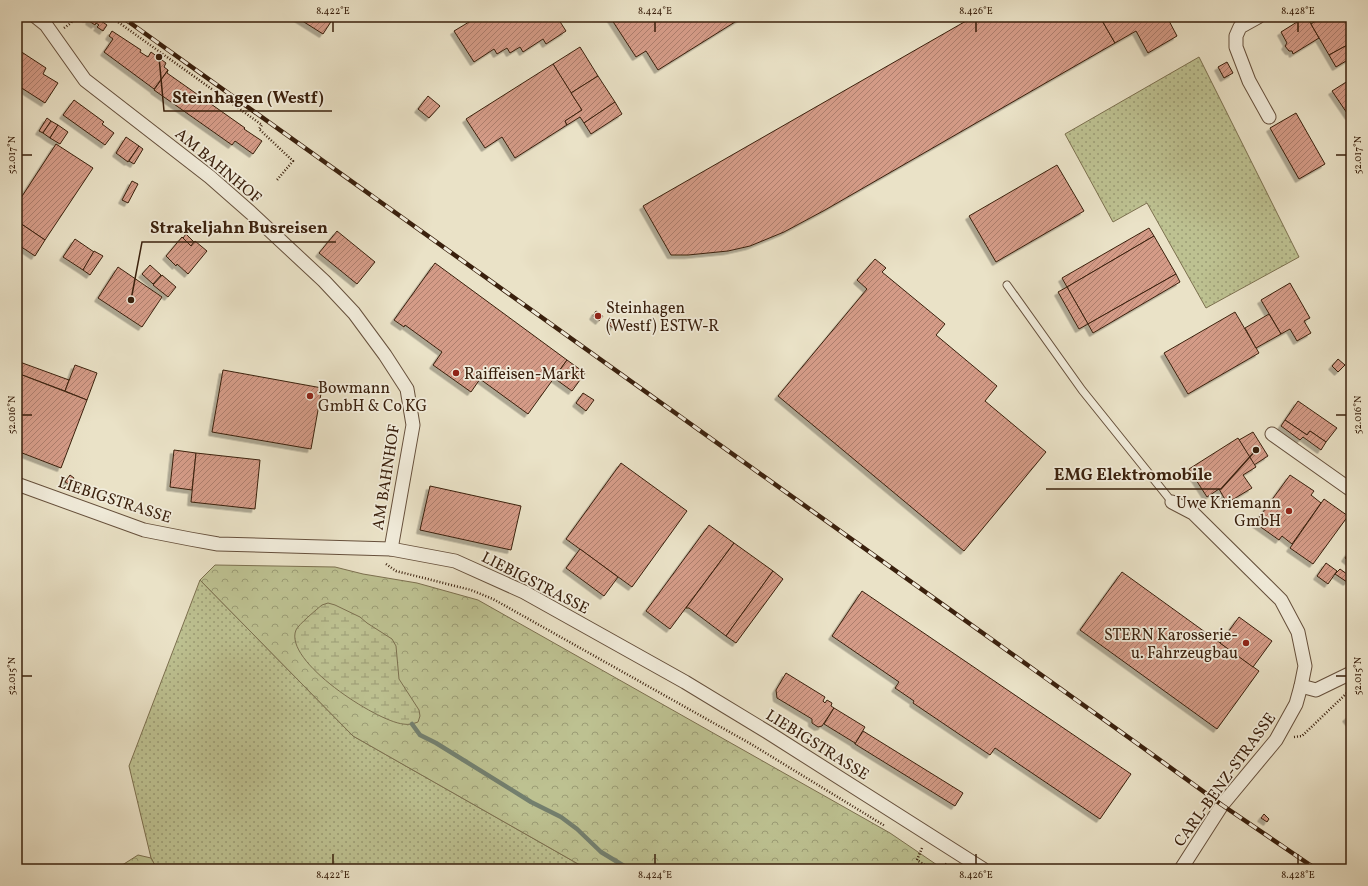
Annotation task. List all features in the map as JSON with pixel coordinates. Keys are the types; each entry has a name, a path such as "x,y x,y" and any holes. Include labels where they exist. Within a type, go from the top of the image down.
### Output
{"street":[{"name":"AM BAHNHOF","path":"36,17 46,25 85,80 210,177 251,214 324,282 354,313 386,355 407,389 412,425 391,549"},
{"path":"1258,17 1240,27 1236,36 1236,47 1248,81 1269,117"},
{"path":"1272,434 1351,490"},
{"name":"LIEBIGSTRASSE","path":"17,484 144,530 218,544 391,549 455,561 524,592 685,682 769,732 983,869"},
{"name":"CARL-BENZ-STRASSE","path":"1172,502 1193,513 1281,600 1298,632 1305,666 1296,704 1276,740 1222,806 1181,869"},
{"path":"1301,686 1316,690 1351,673"}],"lane":[{"path":"1007,285 1082,390 1172,502"}],"path":[{"path":"111,17 262,125 259,128 293,161 277,180"},
{"path":"383,562 396,572 471,590 493,599 751,744 889,828"},
{"path":"1276,740 1302,736 1351,689"},
{"path":"916,844 928,852"},
{"path":"922,848 917,860 931,869"},
{"path":"941,860 947,863 942,869"}],"green space":[{"path":"1199,57 1299,257 1206,308 1147,203 1113,222 1065,134"},
{"path":"215,565 335,567 363,574 417,583 478,600 890,833 943,869 587,869 353,736 200,580"},
{"path":"200,580 353,736 587,869 157,869 151,858 129,766"},
{"path":"328,603 360,617 392,639 396,646 399,679 419,710 420,716 418,722 403,724 373,712 334,688 317,673 303,657 296,643 296,630 316,610 322,605"},
{"path":"138,855 151,858 157,869 116,869"}],"building":[{"path":"83,17 96,17 99,19 98,21 101,21 107,25 103,31 97,27 99,25 96,23 95,25 89,21 90,19"},
{"path":"296,17 334,17 323,34"},
{"path":"473,17 557,17 566,31 546,44 543,39 523,52 520,47 510,53 507,48 497,54 494,49 474,62 454,31 474,19"},
{"path":"610,17 743,17 658,70 646,51 636,57"},
{"path":"973,17 1100,17 1115,43 825,210 784,232 750,246 728,251 671,255 643,206"},
{"path":"1100,17 1167,17 1177,36 1148,53 1136,31 1115,43"},
{"path":"1307,17 1319,38 1293,54 1292,51 1289,51 1285,46 1287,43 1281,32"},
{"path":"1313,17 1322,17 1316,21"},
{"path":"1322,17 1351,17 1351,43 1329,55 1311,24"},
{"path":"112,31 141,50 140,52 148,57 151,52 166,63 164,67 168,70 154,89 104,52 113,39 109,36"},
{"path":"1351,43 1351,58 1336,67 1329,55"},
{"path":"580,47 598,76 571,93 553,64"},
{"path":"17,49 46,68 43,74 58,83 45,103 17,85"},
{"path":"1227,62 1233,73 1224,78 1218,67"},
{"path":"553,64 582,110 565,121 567,125 515,158 502,137 485,148 466,119"},
{"path":"168,70 167,73 262,141 253,154 235,141 232,145 154,90"},
{"path":"598,76 615,102 584,123 580,117 567,125 565,121 582,110 571,93"},
{"path":"1351,79 1351,115 1349,116 1332,91"},
{"path":"428,96 440,106 429,118 418,109"},
{"path":"74,100 104,122 102,124 114,133 105,145 63,115"},
{"path":"615,102 622,114 591,134 584,123"},
{"path":"1296,113 1325,164 1299,179 1270,128"},
{"path":"47,118 51,121 43,133 39,131"},
{"path":"51,121 58,125 50,138 43,133"},
{"path":"58,125 68,132 60,144 50,138"},
{"path":"126,137 139,146 128,162 116,153"},
{"path":"56,144 93,168 45,240 17,221 17,204"},
{"path":"139,146 143,149 134,164 129,161"},
{"path":"1057,165 1084,211 996,262 969,216"},
{"path":"132,181 138,184 128,203 122,200"},
{"path":"17,221 45,240 35,256 17,244"},
{"path":"1149,228 1154,236 1067,287 1062,278"},
{"path":"337,231 375,262 357,284 319,253"},
{"path":"186,234 194,242 191,246 183,238"},
{"path":"1154,236 1176,274 1088,324 1067,287"},
{"path":"182,237 191,246 195,241 207,251 188,274 177,264 176,266 166,256"},
{"path":"75,239 94,252 83,270 63,257"},
{"path":"94,251 103,256 90,275 83,270"},
{"path":"875,259 886,268 882,272 945,324 936,335 997,386 985,401 1046,452 964,551 778,396 867,289 857,280"},
{"path":"435,263 567,360 528,414 480,379 471,392 433,365 442,352 405,325 404,327 394,320"},
{"path":"150,265 161,275 153,284 142,274"},
{"path":"118,267 162,297 142,327 98,298"},
{"path":"1176,274 1180,282 1093,333 1088,324"},
{"path":"162,275 176,287 168,297 153,285"},
{"path":"1290,283 1310,318 1304,321 1311,333 1297,341 1290,329 1281,334 1261,300"},
{"path":"1067,287 1088,324 1079,329 1058,292"},
{"name":"Steinhagen (Westf) ESTW-R","path":"596,311 603,316 599,321 593,316"},
{"path":"1235,312 1259,353 1188,394 1164,353"},
{"path":"1269,314 1281,334 1256,348 1245,328"},
{"path":"611,322 615,324 613,328 609,325"},
{"path":"1338,359 1345,365 1338,372 1332,366"},
{"path":"567,360 585,373 572,391 554,378"},
{"path":"17,361 69,380 65,391 17,373"},
{"path":"75,365 97,373 87,400 65,391"},
{"path":"223,370 322,388 311,449 212,432"},
{"path":"17,373 87,400 61,468 17,451"},
{"path":"583,393 594,400 586,411 576,403"},
{"path":"1298,401 1337,428 1326,442 1310,431 1307,435 1285,420"},
{"path":"1285,420 1307,435 1310,431 1326,442 1321,450 1303,437 1300,440 1281,426"},
{"path":"1253,432 1268,456 1254,465 1239,440"},
{"path":"1238,438 1256,467 1243,475 1252,488 1227,503 1219,489 1207,497 1189,469"},
{"path":"174,450 196,453 192,490 170,487"},
{"path":"196,453 260,460 255,509 191,502"},
{"path":"621,463 687,511 632,587 566,539"},
{"path":"70,475 74,478 70,485 65,482"},
{"path":"1290,475 1314,491 1311,495 1321,503 1292,544 1282,536 1279,540 1255,523"},
{"path":"430,486 521,506 511,550 420,530"},
{"path":"1324,499 1348,516 1313,564 1290,548"},
{"path":"709,525 734,543 670,629 646,611"},
{"path":"734,543 773,571 726,636 689,608 686,608"},
{"path":"580,549 618,577 604,596 566,568"},
{"path":"1351,549 1351,563 1345,558"},
{"path":"1326,563 1337,571 1328,584 1317,576"},
{"path":"1340,569 1351,577 1347,582 1335,574"},
{"path":"773,571 783,579 736,643 726,636"},
{"path":"1122,572 1259,671 1217,729 1080,630"},
{"path":"862,591 1131,774 1100,819 995,748 990,755 913,703 914,701 895,688 899,682 832,636"},
{"path":"1239,617 1272,641 1253,667 1220,643"},
{"path":"786,673 825,697 823,701 825,703 827,700 832,703 831,706 834,708 822,726 818,727 812,723 812,719 777,698 776,690"},
{"path":"834,708 865,727 855,744 824,724"},
{"path":"1351,714 1351,724 1346,718"},
{"path":"863,731 963,793 955,806 855,744"},
{"path":"1264,814 1269,819 1267,822 1261,818"}],"waterway":[{"path":"412,724 420,735 436,743 531,802 561,817 577,829 601,852 629,869"}],"railway":[{"path":"122,17 1222,805 1316,869"}],"place":[{"name":"Steinhagen (Westf)","path":"159,57"},
{"name":"Strakeljahn Busreisen","path":"131,300"},
{"name":"Steinhagen (Westf) ESTW-R","path":"598,316"},
{"name":"Raiffeisen-Markt","path":"456,373"},
{"name":"Bowmann GmbH & Co KG","path":"310,396"},
{"name":"EMG Elektromobile","path":"1256,450"},
{"name":"Uwe Kriemann GmbH","path":"1289,511"},
{"name":"STERN Karosserie- u. Fahrzeugbau","path":"1246,643"}]}
